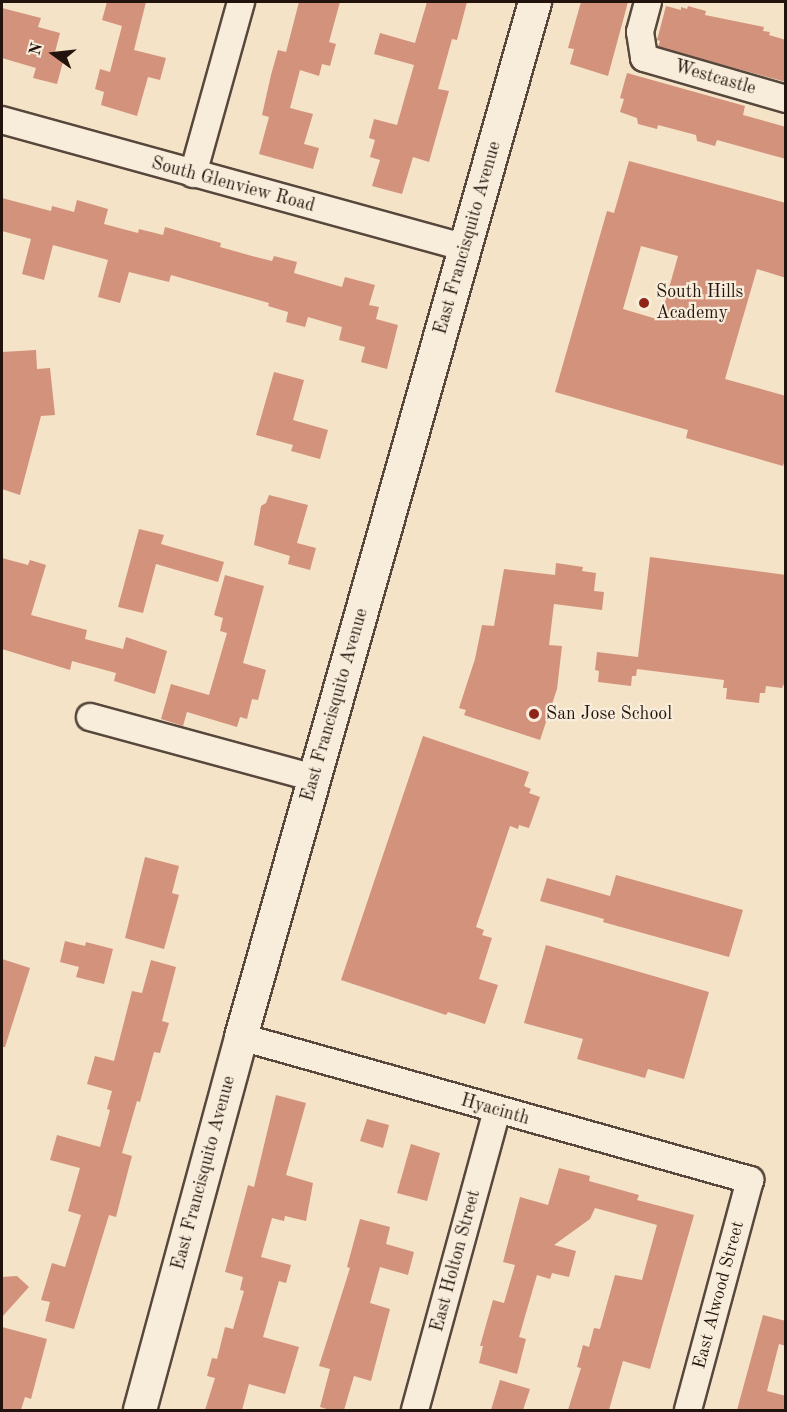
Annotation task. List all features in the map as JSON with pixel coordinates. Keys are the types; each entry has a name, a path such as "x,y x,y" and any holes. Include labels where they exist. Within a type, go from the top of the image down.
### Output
{"street":[{"path":"193,174 241,2"},
{"name":"East Francisquito Avenue","path":"140,1410 241,1038 535,2"},
{"name":"Westcastle","path":"648,2 640,32 644,58 786,99"},
{"name":"South Glenview Road","path":"2,120 466,248"},
{"path":"90,717 315,778"},
{"name":"Hyacinth","path":"241,1038 750,1180"},
{"name":"East Holton Street","path":"416,1410 497,1111"},
{"name":"East Alwood Street","path":"688,1410 750,1180"}],"building":[{"path":"107,2 146,2 134,50 166,58 160,80 148,77 137,116 101,105 104,92 95,89 100,69 110,72 122,26 102,20"},
{"path":"299,2 340,2 329,42 336,44 330,66 322,64 319,76 300,70 290,108 313,114 304,144 319,148 313,169 259,154 269,117 262,115 271,75 278,50 286,52"},
{"path":"427,2 467,2 457,40 452,39 438,89 449,91 429,162 413,157 402,194 372,186 380,160 370,157 375,140 369,138 374,119 397,125 414,65 374,54 380,33 415,43"},
{"path":"581,2 628,2 608,76 570,64 574,49 568,48"},
{"path":"666,6 681,10 681,7 687,9 688,6 706,11 705,15 764,27 763,31 770,32 769,35 786,40 786,82 658,47 660,41 657,40"},
{"path":"2,8 41,18 38,27 60,33 54,56 64,58 57,84 33,78 36,68 2,58"},
{"path":"627,73 745,106 743,115 786,127 786,159 717,140 715,146 697,141 696,135 658,125 657,129 638,124 637,118 620,112 624,99 620,98"},
{"path":"629,161 786,203 786,278 757,269 725,379 786,396 786,456 783,466 686,438 688,430 555,392 607,211 614,213","holes":["641,246 678,256 660,320 623,309"]},
{"path":"2,198 51,211 52,206 74,212 77,200 108,209 104,224 138,233 139,229 163,235 165,227 221,243 220,247 252,256 272,261 274,256 297,262 294,273 342,287 345,277 375,285 369,305 379,307 376,319 398,325 387,369 361,362 365,347 339,340 342,327 308,317 305,327 286,322 288,312 268,306 269,303 171,275 169,282 129,272 120,303 98,297 108,260 53,245 44,280 22,274 31,239 2,231"},
{"path":"36,350 37,369 50,368 55,415 41,416 20,495 2,489 2,352"},
{"path":"274,372 304,380 293,420 328,430 320,459 291,451 293,445 256,435"},
{"path":"269,495 308,505 297,543 316,548 310,570 288,564 290,556 254,545 261,506 266,503"},
{"path":"139,529 164,535 161,544 224,562 218,582 156,564 143,613 118,607"},
{"path":"650,557 786,575 786,680 782,688 766,686 765,693 760,693 759,703 726,699 727,688 723,688 724,680 637,669 636,676 632,676 631,686 598,682 599,671 595,670 597,652 638,657"},
{"path":"2,558 28,565 30,560 46,565 31,615 87,630 85,639 123,649 126,637 167,651 155,694 114,681 116,673 72,661 70,670 2,649"},
{"path":"556,563 583,567 582,571 596,573 594,591 604,592 602,610 554,604 549,645 562,646 557,689 540,740 464,715 466,710 459,708 475,659 482,625 494,626 504,569 555,575"},
{"path":"225,575 264,586 243,663 266,670 258,700 252,699 247,719 240,717 237,727 187,712 183,726 161,719 171,684 209,695 227,633 220,631 223,618 214,615"},
{"path":"423,736 529,772 524,786 531,789 529,793 540,797 529,828 519,825 518,829 510,826 476,927 484,930 482,935 492,938 479,979 498,985 485,1024 448,1012 446,1015 341,980"},
{"path":"145,857 179,866 172,893 179,895 164,949 125,938"},
{"path":"616,875 743,910 729,957 603,922 604,919 540,901 547,878 610,896"},
{"path":"65,941 85,946 86,942 113,949 104,984 76,977 79,967 60,962"},
{"path":"546,945 709,992 684,1079 648,1069 645,1078 577,1059 583,1039 524,1023"},
{"path":"2,959 30,968 5,1047 2,1047"},
{"path":"151,960 176,967 162,1021 169,1023 160,1053 154,1052 140,1102 137,1101 122,1153 132,1156 116,1217 109,1215 74,1329 45,1321 50,1302 41,1300 52,1263 65,1267 81,1215 68,1211 80,1168 50,1160 57,1135 100,1147 110,1110 107,1109 112,1091 87,1084 95,1056 114,1061 132,991 142,993"},
{"path":"276,1095 306,1103 286,1175 313,1183 306,1221 285,1216 284,1221 272,1218 261,1257 291,1265 286,1283 279,1281 263,1337 299,1347 285,1394 249,1384 242,1410 205,1410 215,1378 207,1376 212,1358 217,1359 225,1327 233,1329 244,1291 240,1290 243,1277 225,1272 248,1185 254,1187"},
{"path":"367,1119 389,1125 383,1148 360,1141"},
{"path":"411,1144 440,1153 427,1201 397,1193"},
{"path":"559,1168 590,1176 589,1181 639,1195 637,1200 694,1215 650,1369 623,1361 609,1410 568,1410 581,1368 577,1367 583,1345 589,1347 594,1328 600,1329 615,1275 642,1280 657,1225 595,1208 590,1219 554,1245 576,1251 569,1277 552,1273 550,1279 537,1275 519,1337 526,1339 517,1374 479,1363 483,1346 480,1346 493,1300 504,1303 515,1265 503,1262 520,1197 548,1205"},
{"path":"360,1219 390,1227 386,1244 414,1252 408,1275 380,1267 370,1303 390,1309 371,1381 354,1376 344,1410 330,1410 320,1407 330,1369 319,1366 350,1268 347,1267"},
{"path":"17,1276 29,1287 2,1317 2,1277"},
{"path":"763,1315 786,1321 786,1346 779,1344 767,1391 786,1396 786,1410 737,1410"},
{"path":"2,1327 47,1339 31,1399 25,1397 21,1410 2,1410"},
{"path":"500,1380 530,1389 523,1410 491,1410"}],"place":[{"name":"South Hills Academy","path":"644,303"},
{"name":"San Jose School","path":"534,714"}]}
